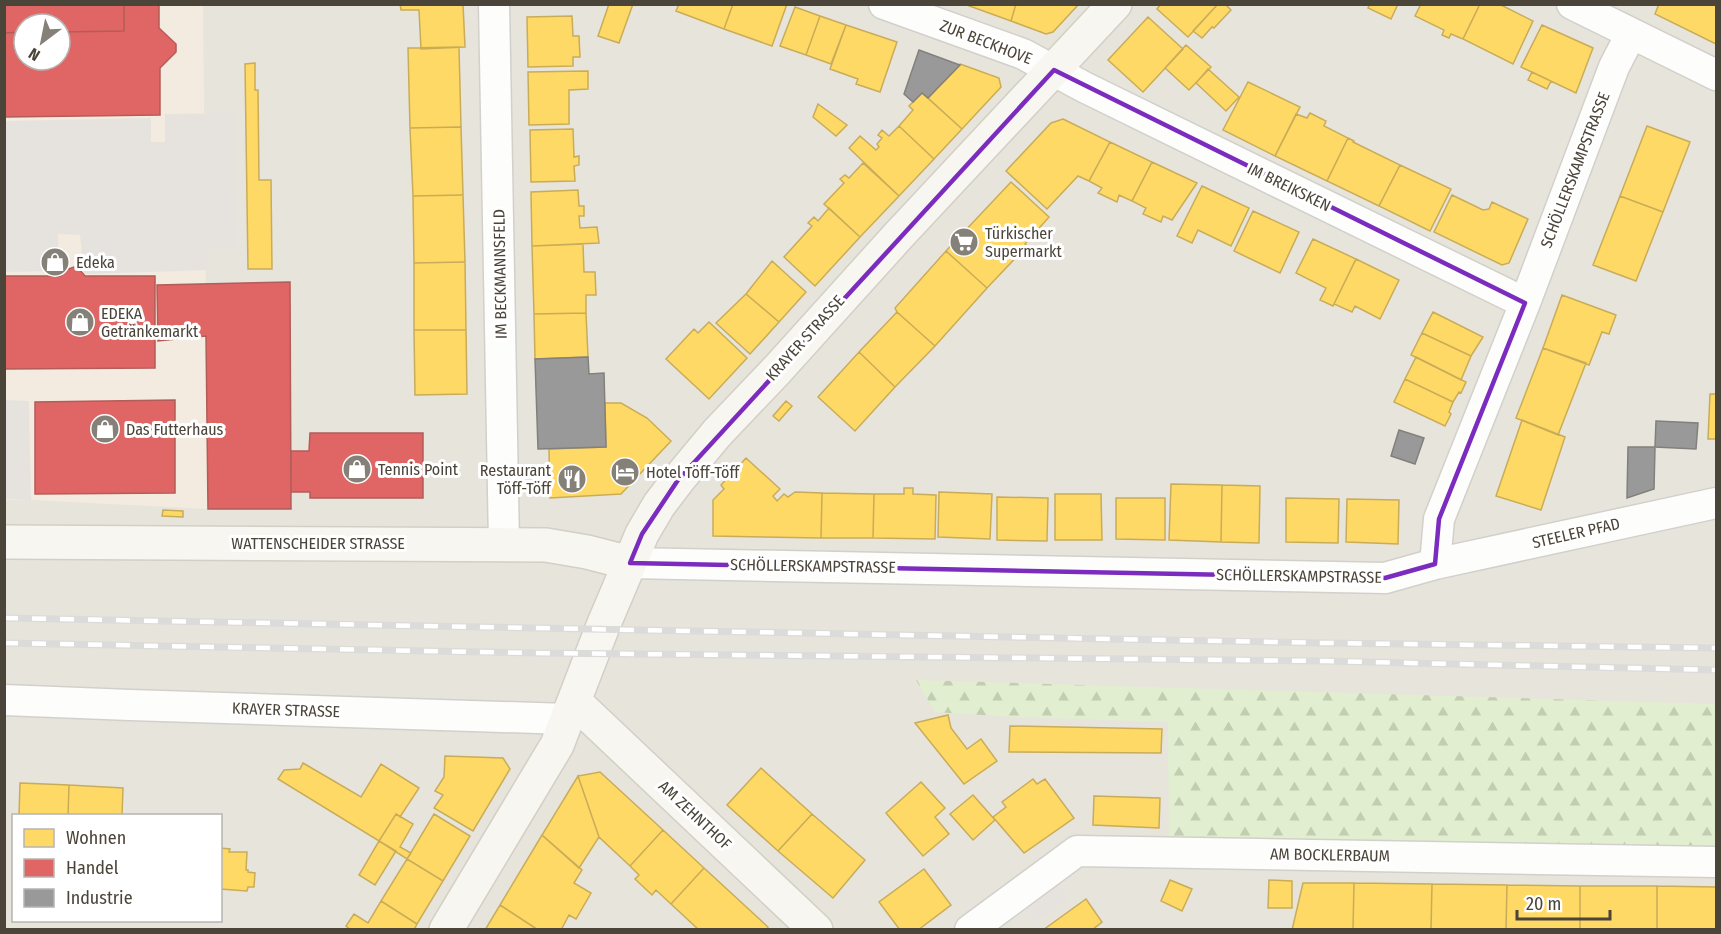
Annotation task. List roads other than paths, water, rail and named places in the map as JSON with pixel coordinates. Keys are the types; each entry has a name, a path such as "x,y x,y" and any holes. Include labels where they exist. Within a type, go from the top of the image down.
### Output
{"main road":[{"name":"KRAYER STRASSE","path":"446,930 557,746 642,534 659,505 717,433 1115,4"},
{"name":"WATTENSCHEIDER STRASSE","path":"4,542 546,545 630,563"},
{"name":"AM ZEHNTHOF","path":"571,710 816,930"}],"street":[{"name":"IM BECKMANNSFELD","path":"494,4 504,544"},
{"name":"ZUR BECKHOVE","path":"884,4 1023,54 1054,70"},
{"path":"1572,4 1716,75"},
{"name":"SCHÖLLERSKAMPSTRASSE","path":"630,563 1385,578 1435,564 1439,519 1525,303 1614,67 1631,34"},
{"name":"IM BREIKSKEN","path":"1054,70 1084,87 1525,303"},
{"name":"STEELER PFAD","path":"1435,564 1716,503"},
{"name":"KRAYER STRASSE","path":"4,700 142,706 571,710"},
{"name":"AM BOCKLERBAUM","path":"970,930 1077,851 1716,862"}],"railway":[{"path":"4,618 1326,643 1716,648"},
{"path":"4,643 535,653 1325,661 1716,670"}],"place":[{"name":"Türkischer Supermarkt","path":"964,242"},
{"name":"Edeka","path":"55,262"},
{"name":"EDEKA Getränkemarkt","path":"80,322"},
{"name":"Das Futterhaus","path":"105,429"},
{"name":"Tennis Point","path":"357,469"},
{"name":"Hotel Töff-Töff","path":"625,472"},
{"name":"Restaurant Töff-Töff","path":"572,479"}]}
